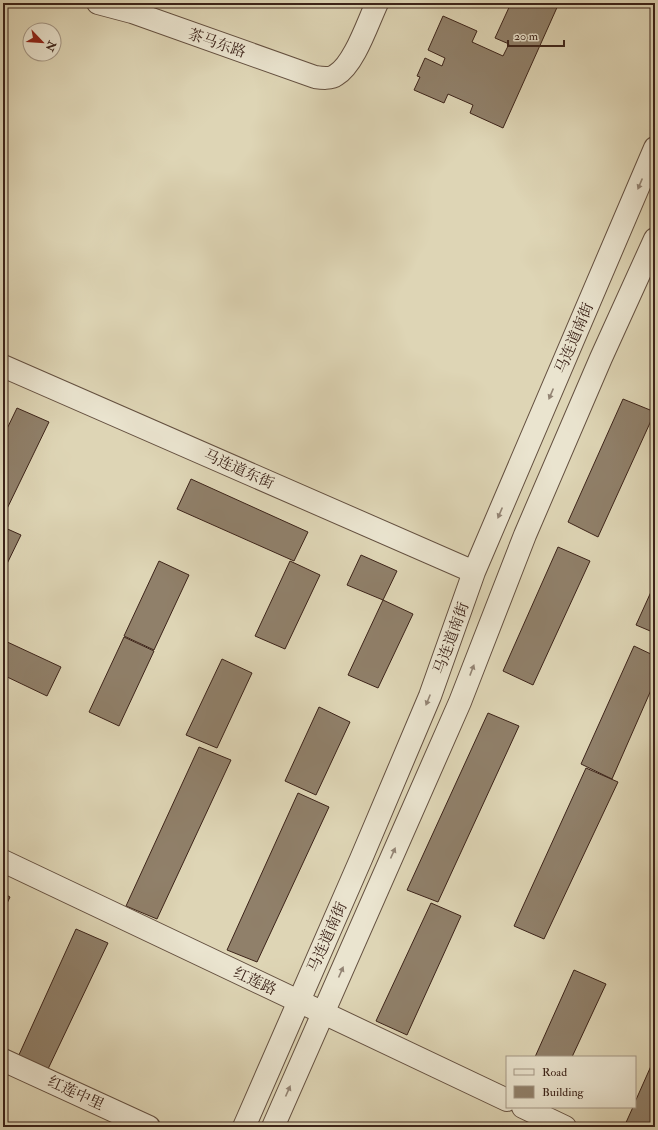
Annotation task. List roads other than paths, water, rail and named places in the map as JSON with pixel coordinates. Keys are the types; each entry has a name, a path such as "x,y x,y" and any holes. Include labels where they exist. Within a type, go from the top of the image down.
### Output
{"street":[{"name":"茶马东路","path":"98,3 132,12 315,77 323,78 336,75 353,57 376,3"},
{"name":"马连道南街","path":"244,1127 361,859 430,696 474,572 655,148"},
{"name":"马连道南街","path":"272,1127 460,702 525,536 601,358 655,239"},
{"name":"马连道东街","path":"3,366 474,572"},
{"name":"红莲路","path":"3,861 506,1100"},
{"name":"红莲中里","path":"3,1060 149,1127"},
{"path":"525,1108 566,1127"}]}
